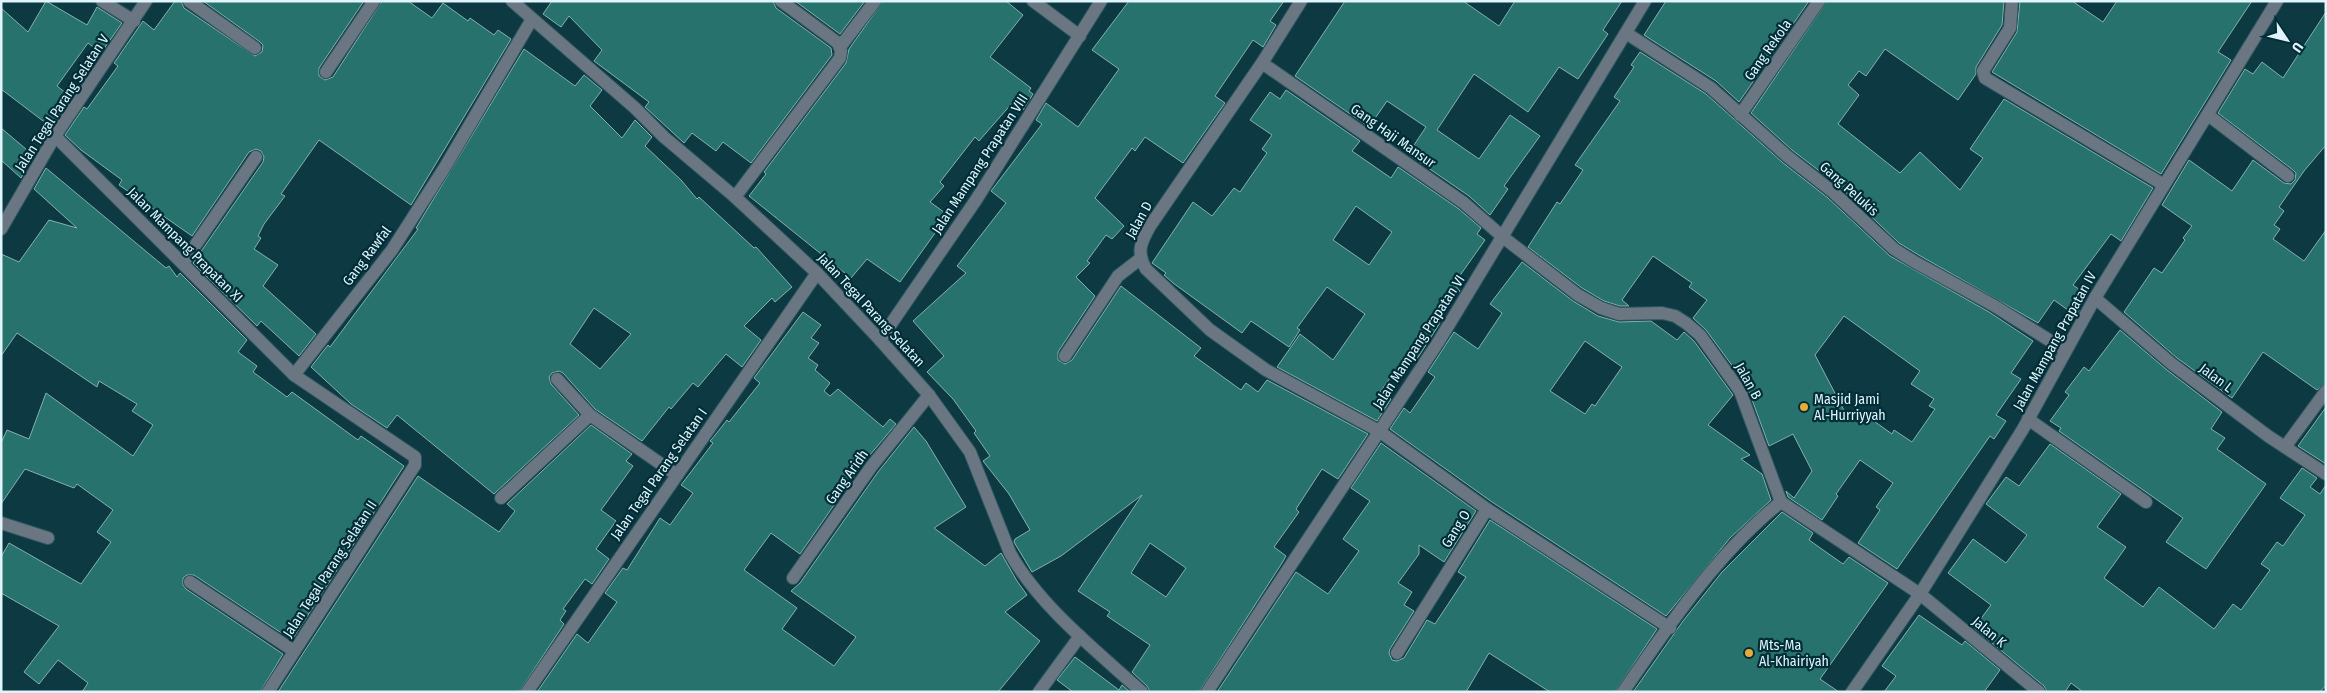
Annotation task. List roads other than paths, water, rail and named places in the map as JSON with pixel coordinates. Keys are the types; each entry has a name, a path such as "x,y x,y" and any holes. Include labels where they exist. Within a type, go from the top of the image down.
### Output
{"street":[{"path":"102,1 134,21 146,1"},
{"path":"189,1 255,48"},
{"path":"326,72 374,1"},
{"name":"Jalan Tegal Parang Selatan","path":"512,1 635,108 664,137 735,197 818,273 880,340 929,395 970,452 1010,553 1018,566 1046,601 1080,636 1142,692"},
{"path":"735,197 840,58 838,43 780,1"},
{"path":"840,47 875,1"},
{"path":"1033,1 1080,36"},
{"name":"Jalan Mampang Prapatan VIII","path":"880,340 976,200 1101,1"},
{"name":"Jalan D","path":"1301,1 1262,63 1150,226 1140,244 1140,259 1153,276 1210,330 1266,370 1378,431"},
{"name":"Jalan Mampang Prapatan VI","path":"1207,692 1504,238 1645,1"},
{"name":"Gang Rekola","path":"1740,115 1819,1"},
{"path":"2012,1 2010,28 1983,71 1985,78 2164,185"},
{"name":"Jalan Mampang Prapatan IV","path":"1852,692 1920,594 2028,419 2095,298 2278,1"},
{"name":"Gang Rawfal","path":"294,375 392,250 445,167 532,19"},
{"name":"Jalan Tegal Parang Selatan V","path":"1,229 55,136 134,21"},
{"name":"Gang Pelukis","path":"1626,33 1711,88 1787,156 1833,192 1894,249 1993,305 2065,350"},
{"name":"Gang Haji Mansur","path":"1262,63 1464,203 1504,238"},
{"path":"2208,115 2288,176"},
{"name":"Jalan Mampang Prapatan XI","path":"55,136 294,375"},
{"path":"182,264 256,157"},
{"name":"Jalan B","path":"1504,238 1578,295 1601,308 1619,314 1662,313 1675,316 1700,335 1740,391 1781,502"},
{"path":"1065,356 1118,276 1140,259"},
{"name":"Jalan Tegal Parang Selatan I","path":"526,692 818,273"},
{"name":"Jalan L","path":"2095,298 2172,364 2285,447 2326,474"},
{"name":"Jalan Tegal Parang Selatan II","path":"268,692 416,461 415,457 294,375"},
{"path":"557,379 590,415 677,475"},
{"path":"2285,447 2326,390"},
{"name":"Gang Aridh","path":"793,578 871,466 929,395"},
{"path":"501,498 590,415"},
{"path":"2028,419 2146,502"},
{"name":"Gang O","path":"1378,431 1486,509 1397,653"},
{"path":"1623,692 1730,551 1762,517 1781,502 1920,594"},
{"path":"1486,509 1670,628"},
{"path":"1,522 48,538"},
{"path":"190,582 294,651"},
{"name":"Jalan K","path":"1920,594 2039,692"},
{"path":"1039,692 1080,636"}],"place":[{"name":"Masjid Jami Al-Hurriyyah","path":"1804,407"},
{"name":"Mts-Ma Al-Khairiyah","path":"1749,653"}]}
